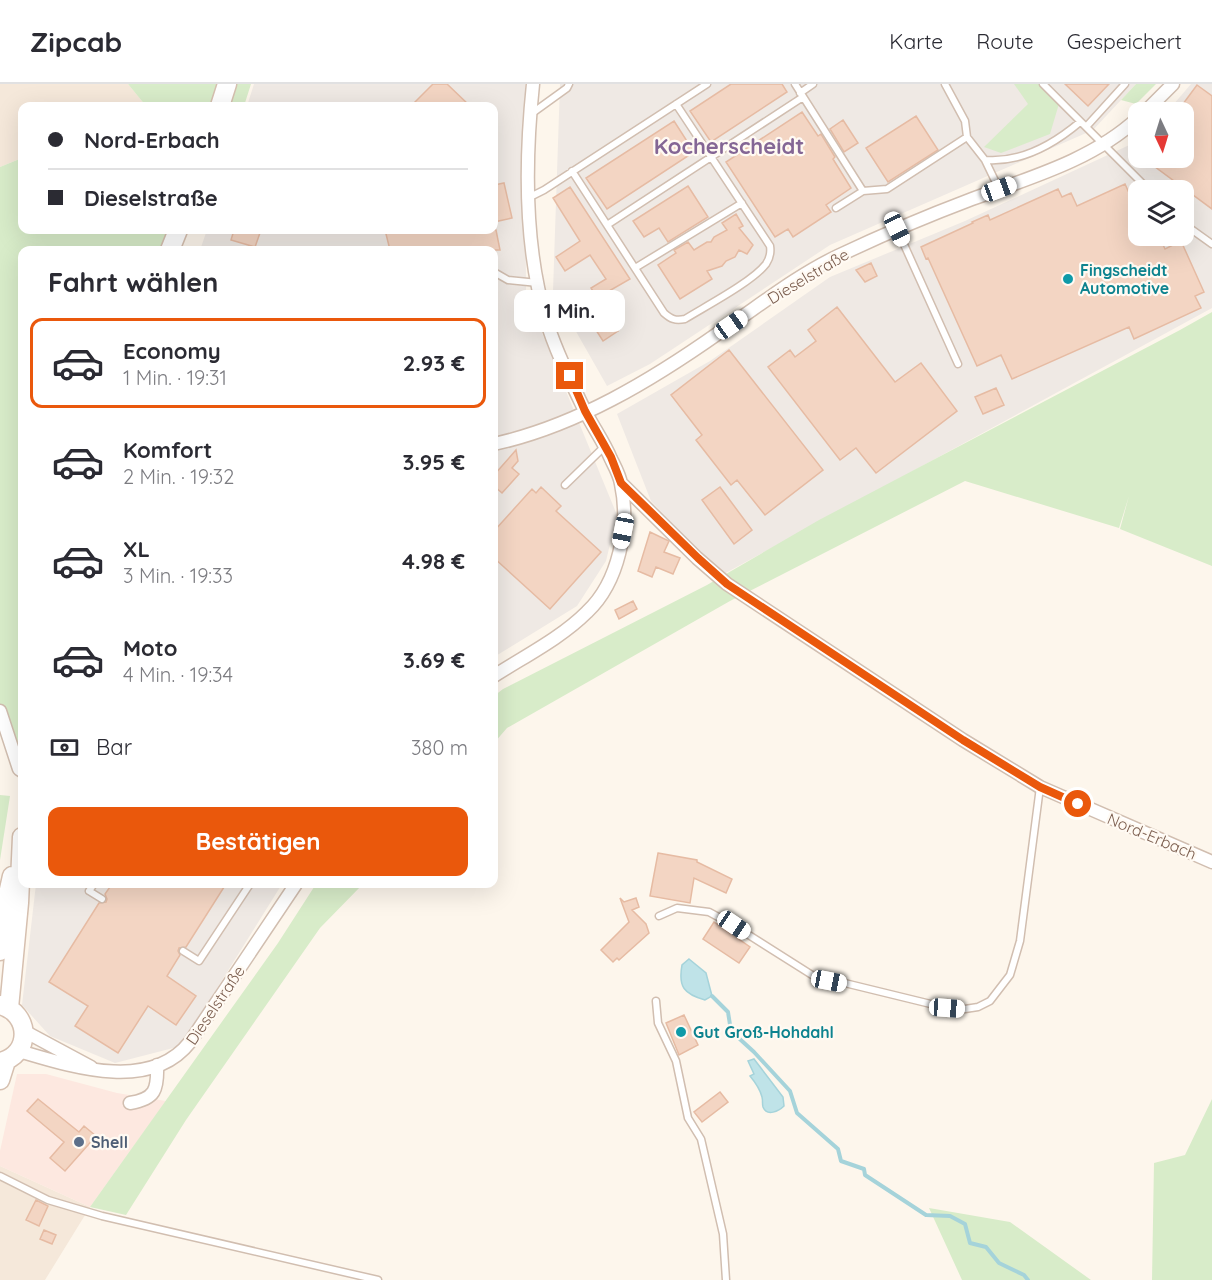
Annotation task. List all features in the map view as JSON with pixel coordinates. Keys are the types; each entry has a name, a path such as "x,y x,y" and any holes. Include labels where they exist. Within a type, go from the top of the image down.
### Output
{"main road":[{"path":"222,102 228,84"},
{"path":"0,951 6,903 18,846"},
{"path":"0,1080 8,1058 24,1041 20,1018 4,1007 20,888"}],"street":[{"path":"498,673 576,622 589,610 603,591 613,569 623,531 624,507 621,483 605,446 585,411 546,321 538,283 528,198 533,84"},
{"path":"1155,102 1173,84"},
{"name":"Dieselstraße","path":"498,443 541,429 585,411 665,370 818,266 927,216 1057,167 1103,144 1128,125"},
{"name":"Nord-Erbach","path":"621,483 727,584 916,710 1040,787 1212,862"},
{"path":"0,711 18,766"},
{"name":"Dieselstraße","path":"8,1058 98,1071 133,1071 157,1065 175,1057 190,1042 293,888"},
{"name":"Dieselstraße","path":"24,1031 98,1071"},
{"path":"130,1103 144,1101 154,1093 157,1065"}],"lane":[{"path":"530,114 567,88 569,84"},
{"path":"528,198 544,190 707,84"},
{"path":"795,84 863,191"},
{"path":"607,225 711,157 801,95 813,84"},
{"path":"945,84 965,121 967,138 986,160 999,189"},
{"path":"1043,84 1139,180"},
{"path":"986,160 1001,161 1054,142 1083,124 1125,84"},
{"path":"572,171 664,313 677,321 685,319 756,274 767,262 771,252 770,246 676,104"},
{"path":"836,208 863,191 887,189 967,138"},
{"path":"635,268 742,203"},
{"path":"897,229 958,364"},
{"path":"1194,232 1212,244"},
{"path":"498,274 508,280 538,283"},
{"path":"566,485 605,446"},
{"path":"659,915 677,908 710,912 812,975 947,1008 965,1010 978,1007 990,1001 1010,975 1020,941 1040,787"},
{"path":"91,888 89,891 102,899"},
{"path":"183,951 199,961 247,888"},
{"path":"656,1001 658,1023 676,1061 688,1118 701,1139 713,1184 723,1234 726,1280"},
{"path":"0,1176 48,1200 102,1216 378,1280"}],"shaded area":[{"path":"0,84 128,84 143,102 18,102 18,160 0,167"},
{"path":"254,84 525,84 526,294 617,515 606,561 577,606 498,655 498,246 201,246 206,234 498,234 498,102 248,102"},
{"path":"560,84 1136,84 1093,130 830,245 650,364 607,386 553,291"},
{"path":"1191,84 1212,84 1212,308 722,575 651,501 617,414 710,361 830,277 965,221 1128,146 1128,168 1194,168 1194,102 1176,102"},
{"path":"36,888 280,888 181,1046 115,1063 50,1036 22,1005"},
{"path":"17,1074 46,1074 117,1093 166,1101 90,1207 0,1166 0,1151"},
{"path":"0,1166 90,1207 45,1280 0,1280"}],"green space":[{"path":"128,84 251,84 245,102 143,102"},
{"path":"1014,84 1047,84 1061,97 1050,134 1001,153 984,147 1028,104"},
{"path":"1136,84 1156,84 1138,102 1121,100"},
{"path":"18,160 18,234 171,234 167,246 18,246 17,758 0,709 0,167"},
{"path":"1212,312 1212,566 1120,529 1129,496 1119,528 965,481 730,601 507,728 498,738 498,693 503,689 707,585 819,520"},
{"path":"0,795 10,796 0,860"},
{"path":"313,888 359,888 320,928 186,1120 126,1215 90,1207 278,943"},
{"path":"1212,1099 1212,1280 1152,1280 1154,1163 1185,1155"},
{"path":"929,1208 1010,1222 1091,1280 962,1280"}],"water":[{"path":"689,959 706,973 712,996 705,1000 687,992 682,984 682,965"},
{"path":"754,1059 783,1097 784,1106 776,1111 767,1112 763,1107 760,1091 750,1076 754,1074 748,1061"}],"building":[{"path":"433,84 447,84 466,102 415,102"},
{"path":"731,84 782,84 787,92 711,142 690,111"},
{"path":"1065,84 1109,84 1088,106"},
{"path":"1197,85 1212,96 1212,209 1194,196 1194,180 1173,180 1157,168 1194,168 1194,102 1184,102"},
{"path":"802,112 818,136 821,134 851,188 826,205 831,212 793,237 788,229 775,237 726,162"},
{"path":"916,116 938,150 888,182 866,148"},
{"path":"843,120 858,143 844,152 830,129"},
{"path":"674,121 694,152 607,209 586,178"},
{"path":"504,183 512,218 498,221 498,184"},
{"name":"Fingscheidt Automotive","path":"1125,184 1128,191 1128,246 1164,246 1165,249 1171,246 1183,246 1204,292 1195,296 1201,308 1134,339 1129,327 1012,379 1001,355 977,366 921,247 988,215 990,220 1058,189 1062,197 1071,193 1077,206"},
{"path":"688,186 708,217 668,242 659,228 644,237 633,221"},
{"path":"570,187 630,279 597,298 591,288 606,279 590,255 565,271 556,257 580,241 553,198"},
{"path":"736,214 743,226 739,228 753,245 747,254 739,250 735,257 726,261 722,266 707,271 712,279 680,299 658,265 676,253 674,250 688,242 694,250 711,242 714,237 727,230 722,223"},
{"path":"233,234 260,234 255,246 231,240"},
{"path":"386,234 497,234 500,250 498,246 389,246"},
{"path":"871,263 877,276 865,282 856,270"},
{"path":"598,300 618,331 603,341 583,310"},
{"path":"837,307 895,382 921,363 957,411 876,473 856,448 840,460 768,367 790,350 795,357 816,341 808,330"},
{"path":"729,350 823,470 765,515 737,480 731,485 696,440 702,435 671,395"},
{"path":"996,388 1004,405 983,414 975,397"},
{"path":"516,450 518,461 512,468 519,474 502,493 498,490 498,470"},
{"path":"541,487 561,506 556,511 601,552 550,609 498,562 498,527 532,489 536,493"},
{"path":"720,487 752,530 734,544 702,500"},
{"path":"650,532 669,541 664,552 680,558 673,574 656,567 652,577 638,571"},
{"path":"633,601 637,609 619,619 615,610"},
{"path":"658,853 697,860 732,879 726,893 694,878 690,903 650,896"},
{"path":"109,888 223,888 186,947 179,948 180,955 167,976 196,996 176,1025 148,1006 118,1053 75,1026 88,1006 49,982 99,903 106,902 105,894"},
{"path":"620,898 624,902 636,898 639,907 632,910 646,924 649,933 619,960 617,958 613,962 601,950 629,922"},
{"path":"714,922 750,947 739,963 703,939"},
{"name":"Gut Groß-Hohdahl","path":"684,1015 698,1045 679,1055 666,1023"},
{"path":"720,1092 728,1102 702,1122 694,1112"},
{"path":"38,1099 79,1132 84,1126 96,1136 65,1171 50,1158 64,1142 27,1111"},
{"path":"36,1200 48,1206 39,1226 26,1220"},
{"path":"44,1230 56,1235 52,1244 40,1239"}],"waterway":[{"path":"712,996 728,1012 731,1031 790,1091 797,1113 838,1149 841,1161 864,1169 865,1175 926,1215 950,1216 965,1224 970,1243 986,1247 999,1263 1024,1275 1028,1280"}],"place":[{"name":"Fingscheidt Automotive","path":"1068,279"},
{"name":"Gut Groß-Hohdahl","path":"681,1032"},
{"name":"Shell","path":"79,1142"}],"district":[{"name":"Kocherscheidt","path":"729,146"}],"route":[{"path":"570,376 585,411 611,457 621,483 727,584 963,740 1040,787 1078,804"}]}
